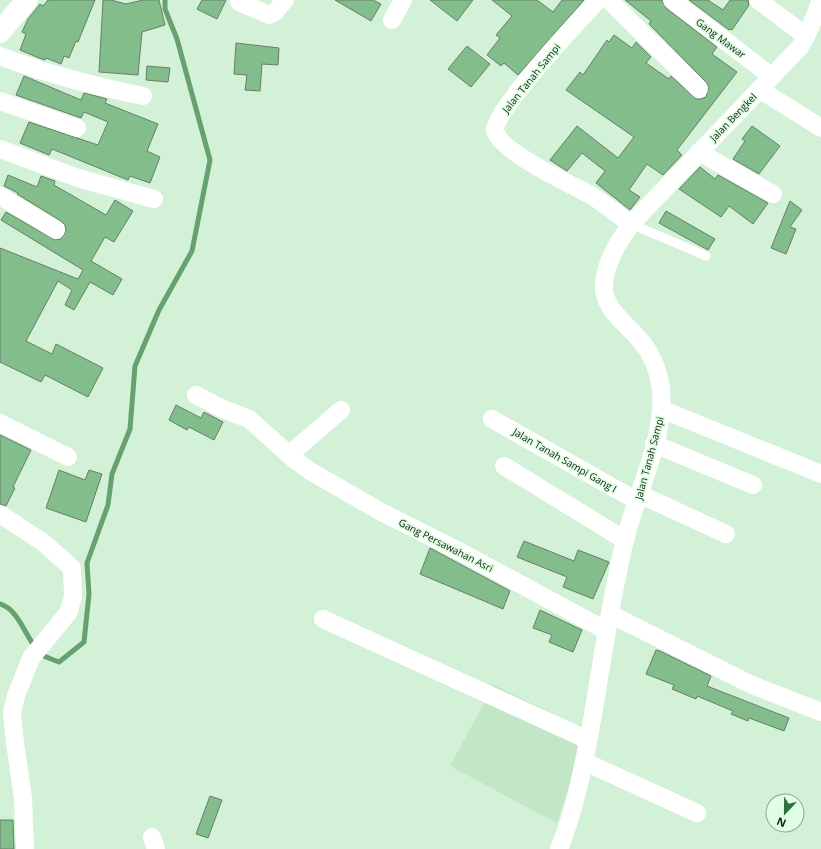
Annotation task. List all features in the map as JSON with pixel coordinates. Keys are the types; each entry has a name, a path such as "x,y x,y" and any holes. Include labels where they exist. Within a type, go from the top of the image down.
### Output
{"street":[{"path":"0,32 27,0"},
{"path":"239,2 269,15 274,13 285,0"},
{"path":"392,20 404,0"},
{"name":"Jalan Tanah Sampi","path":"559,849 576,801 585,762 609,622 625,540 654,444 661,409 659,375 648,351 638,337 619,318 607,302 603,285 611,257 631,224 589,195 526,160 501,139 495,132 495,128 497,120 512,99 558,43 598,0"},
{"path":"609,0 699,89"},
{"name":"Gang Mawar","path":"672,0 771,76"},
{"path":"758,0 806,36"},
{"name":"Jalan Bengkel","path":"631,224 800,47 821,0"},
{"path":"0,56 38,70 89,85 143,96"},
{"path":"759,89 821,128"},
{"path":"0,101 77,128"},
{"path":"0,149 78,178 154,199"},
{"path":"699,152 773,194"},
{"path":"0,196 56,230"},
{"name":"Gang Persawahan Asri","path":"196,395 229,412 249,419 310,471 385,514 609,622 752,685 821,712"},
{"path":"661,409 821,474"},
{"path":"290,454 341,410"},
{"name":"Jalan Tanah Sampi Gang I","path":"492,419 638,498 726,534"},
{"path":"0,423 68,457"},
{"path":"654,444 753,485"},
{"path":"504,466 625,540"},
{"path":"0,514 44,543 72,568 73,597 68,613 31,658 16,696 12,712 14,743 23,798 25,849"},
{"path":"323,619 588,740"},
{"path":"585,762 697,813"}],"lane":[{"path":"631,224 706,256"}],"shaded area":[{"path":"494,685 588,731 557,823 450,766"}],"building":[{"path":"48,0 95,0 78,42 76,41 69,58 64,56 61,64 46,58 45,60 39,58 20,50 26,34 22,32 28,19 40,4 43,6"},
{"path":"103,0 111,0 126,4 143,0 159,0 165,25 142,32 138,75 99,72"},
{"path":"202,0 226,0 217,19 197,9"},
{"path":"335,0 373,0 381,4 371,21"},
{"path":"430,0 473,0 457,21"},
{"path":"492,0 537,0 553,12 562,0 584,0 518,75 504,63 501,66 487,55 500,38 496,35 512,16"},
{"path":"625,0 662,0 666,8 717,47 712,54 737,72 677,150 682,155 663,175 647,164 629,190 640,197 630,210 596,183 605,171 582,153 567,171 550,160 577,126 618,158 634,137 566,90 580,72 583,75 607,40 609,42 614,35 632,48 636,42 651,57 646,63 669,79 671,76 696,99 706,97 709,87 706,82 649,24 651,21"},
{"path":"689,0 708,0 723,10 730,0 748,0 749,5 732,30 729,30"},
{"path":"236,43 279,48 278,65 262,64 260,91 245,90 247,75 234,74"},
{"path":"467,46 490,64 471,87 448,69"},
{"path":"147,66 170,68 168,82 146,80"},
{"path":"24,76 81,100 84,93 107,99 105,103 158,124 147,151 160,157 150,183 130,176 128,180 52,149 49,155 20,143 29,122 98,145 108,122 84,112 81,118 16,95"},
{"path":"752,126 780,146 759,174 733,159 745,141 742,139"},
{"path":"700,167 715,179 718,175 768,203 753,224 729,206 721,217 679,189"},
{"path":"8,175 37,187 41,176 55,181 54,185 106,215 115,200 133,211 114,242 105,237 91,261 122,279 113,295 90,282 74,310 65,305 72,290 58,281 26,341 52,354 56,344 103,368 88,397 45,375 41,382 0,362 0,248 78,279 83,270 1,220 6,212 55,240 61,239 66,231 65,225 61,221 17,194 18,193 4,186"},
{"path":"790,201 802,210 790,227 796,229 786,254 771,248"},
{"path":"666,211 715,239 708,250 659,223"},
{"path":"176,405 201,418 204,412 223,422 214,440 189,427 187,430 169,420"},
{"path":"0,435 31,450 13,487 15,488 6,506 0,504"},
{"path":"59,470 85,480 89,470 102,474 86,522 46,508"},
{"path":"524,541 574,561 578,550 609,562 593,599 563,587 567,577 517,557"},
{"path":"430,548 510,591 503,609 420,574"},
{"path":"540,610 582,630 573,652 549,642 552,635 533,628"},
{"path":"656,650 711,676 707,686 789,718 784,731 749,718 748,721 731,714 733,711 697,696 696,699 672,689 674,685 646,674"},
{"path":"210,796 222,800 208,838 196,834"},
{"path":"0,820 13,820 14,849 0,849"}],"waterway":[{"path":"0,604 7,607 13,613 32,643 46,657 59,662 84,642 89,594 87,563 108,505 112,474 130,429 135,366 159,310 192,251 210,160 177,39 165,9 165,0"}]}
